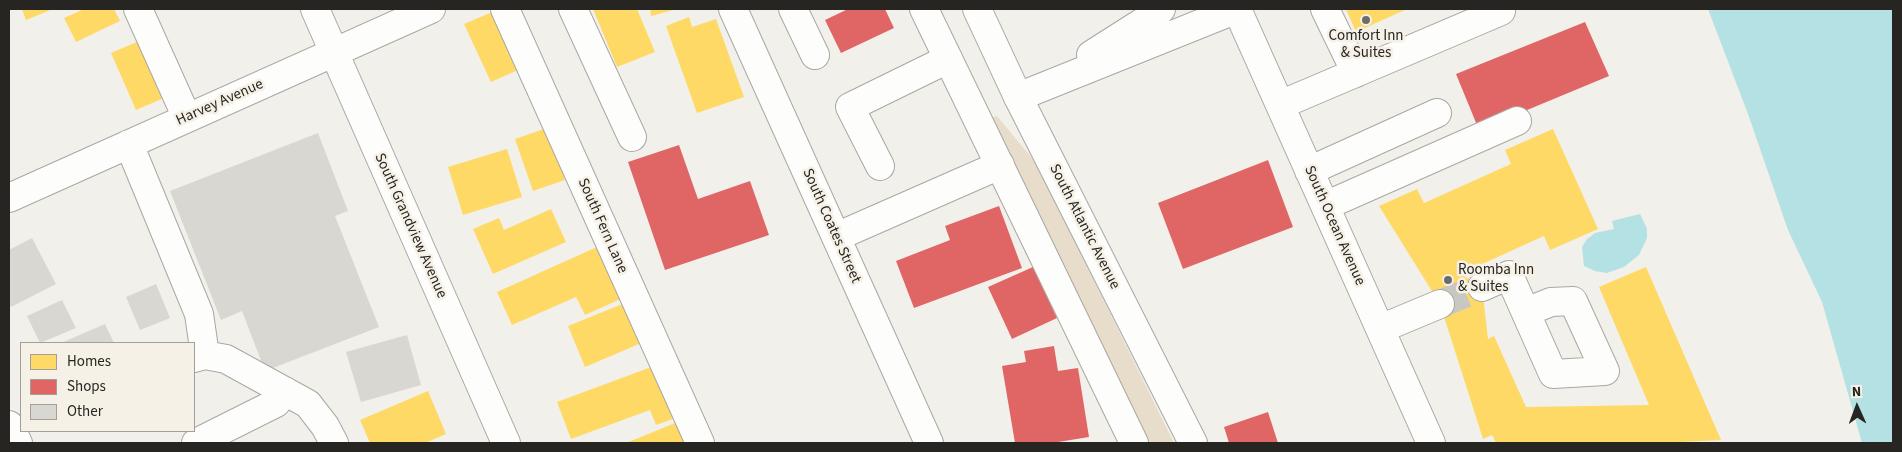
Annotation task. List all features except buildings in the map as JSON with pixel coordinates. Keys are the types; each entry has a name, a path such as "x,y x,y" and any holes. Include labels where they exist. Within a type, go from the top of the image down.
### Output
{"street":[{"path":"138,9 187,118"},
{"name":"South Grandview Avenue","path":"315,9 506,443"},
{"name":"Harvey Avenue","path":"9,198 430,9"},
{"name":"South Fern Lane","path":"505,9 700,443"},
{"path":"572,9 632,137"},
{"name":"South Coates Street","path":"733,9 929,443"},
{"path":"793,9 815,55"},
{"path":"924,9 1134,443"},
{"name":"South Atlantic Avenue","path":"977,9 1018,97 1193,443"},
{"path":"1018,97 1098,50 1161,9"},
{"path":"1018,97 1237,9"},
{"name":"South Ocean Avenue","path":"1237,9 1431,443"},
{"path":"1325,9 1356,73"},
{"path":"1280,105 1501,11"},
{"path":"880,166 850,106 948,59"},
{"path":"1309,171 1438,113"},
{"path":"1325,206 1517,122"},
{"path":"129,144 199,314 199,357 226,359 308,404 325,426 334,443"},
{"path":"836,237 1000,165"},
{"path":"1482,287 1509,275 1526,312"},
{"path":"1380,329 1440,304"},
{"path":"196,443 276,403 285,391"}],"shaded area":[{"path":"997,116 1036,163 1174,443 1150,443 991,118"}],"water":[{"path":"1708,9 1893,9 1893,443 1862,443 1822,302 1788,230 1748,114"},
{"path":"1640,214 1647,229 1647,238 1639,255 1624,267 1607,273 1595,271 1584,266 1582,247 1587,239 1595,233 1614,229 1612,221"}],"tunnel":[{"path":"1440,304 1482,287"}],"place":[{"name":"Comfort Inn & Suites","path":"1366,20"},
{"name":"Roomba Inn & Suites","path":"1448,280"}]}
